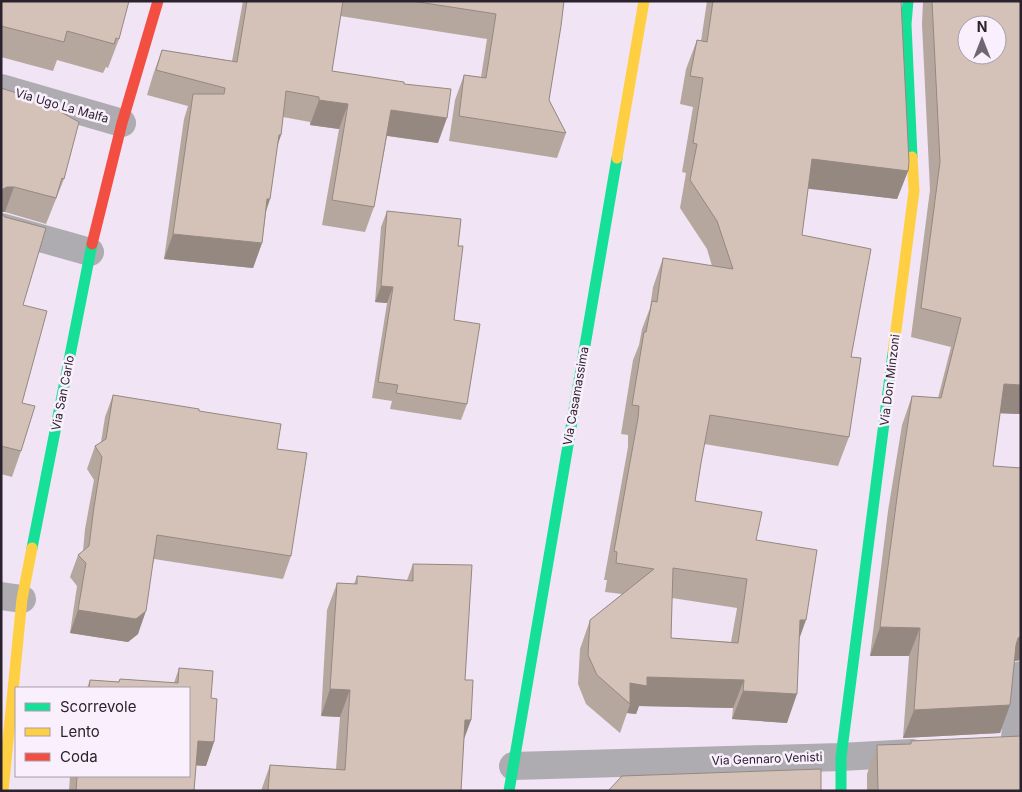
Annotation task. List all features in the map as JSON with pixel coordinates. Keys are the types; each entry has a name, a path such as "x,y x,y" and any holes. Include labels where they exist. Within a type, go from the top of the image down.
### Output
{"street":[{"name":"Via San Carlo","path":"3,791 12,598 90,252 122,123 158,1"},
{"name":"Via Casamassima","path":"511,778 644,1"},
{"name":"Via Don Minzoni","path":"841,791 842,757 914,192 906,24 908,1"},
{"name":"Via Ugo La Malfa","path":"1,88 122,123"},
{"path":"1,227 90,252"},
{"path":"985,749 1017,748 1021,675"},
{"name":"Via Gennaro Venisti","path":"511,778 937,752"}],"building":[{"path":"1,1 129,1 119,39 116,38 114,44 67,31 64,42 1,26"},
{"path":"247,1 343,1 332,71 404,82 404,84 451,89 447,118 391,110 374,207 332,200 348,104 319,100 319,97 286,91 281,135 279,135 270,199 267,199 262,243 173,234 193,94 224,94 225,88 156,70 162,50 237,62"},
{"path":"412,1 564,1 549,100 566,133 459,116 464,75 486,78 496,14"},
{"path":"713,1 901,1 908,171 812,159 802,235 871,249 851,357 861,358 849,437 710,415 695,501 762,512 756,540 817,550 806,620 800,620 797,694 743,691 744,680 647,677 647,686 630,683 630,704 597,675 588,655 590,620 654,569 616,563 617,552 614,551 638,418 639,406 632,405 644,332 646,332 652,301 657,302 663,258 733,269 717,221 690,180 697,144 693,143 703,78 690,76 697,40 707,42","holes":["673,568 747,579 738,643 671,638"]},
{"path":"932,1 1021,1 1021,385 1004,384 993,466 1021,468 1021,636 1018,638 1016,645 1010,705 914,710 920,628 880,627 912,396 941,398 961,318 921,308 940,162"},
{"path":"1,88 60,107 59,111 79,122 64,179 62,178 56,198 14,187 7,187 1,190"},
{"path":"387,211 461,219 458,246 463,246 454,320 480,324 467,404 396,393 398,385 378,382 393,287 381,286"},
{"path":"1,214 5,217 46,228 23,305 47,311 22,403 35,406 21,451 1,446"},
{"path":"113,395 281,424 277,449 307,453 291,556 157,535 146,611 136,619 78,610 86,563 78,555 89,546 102,457 95,446 106,439"},
{"path":"413,564 472,565 465,680 473,680 471,720 465,720 461,791 268,791 270,765 345,770 350,690 330,689 337,583 357,584 357,576 413,581"},
{"path":"179,668 213,671 211,698 217,699 214,742 198,741 194,791 76,791 77,777 190,777 190,687 89,687 90,680 119,682 120,679 178,683"},
{"path":"1021,736 1021,791 878,791 877,745 911,744 911,741"},
{"path":"821,769 821,791 608,791 622,776"}],"traffic: fast":[{"path":"908,1 906,24 912,157"},
{"path":"509,791 617,158"},
{"path":"32,548 92,244"},
{"path":"841,791 841,757 893,353"}],"traffic: slow":[{"path":"617,158 644,1"},
{"path":"893,353 914,191 912,157"},
{"path":"3,791 22,599 32,548"}],"traffic: jam":[{"path":"92,244 122,123 158,1"}]}
